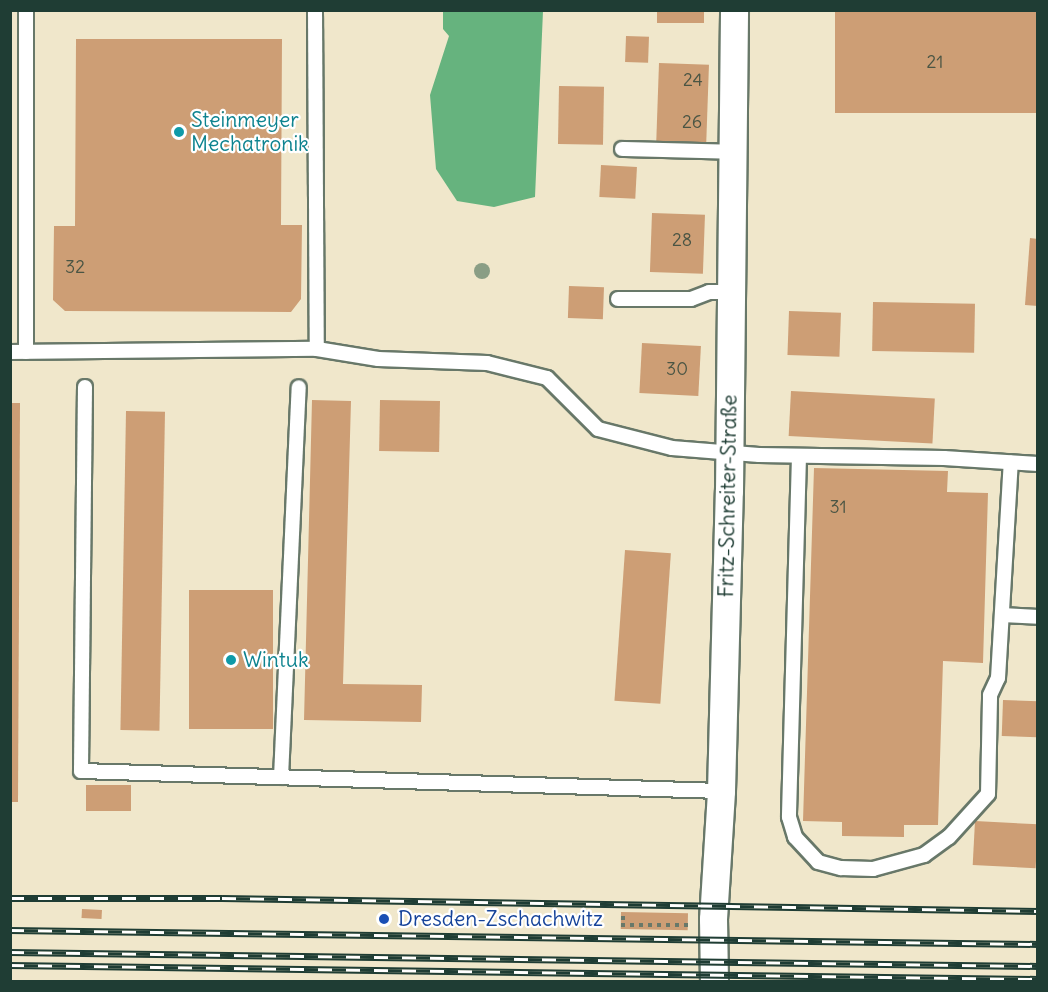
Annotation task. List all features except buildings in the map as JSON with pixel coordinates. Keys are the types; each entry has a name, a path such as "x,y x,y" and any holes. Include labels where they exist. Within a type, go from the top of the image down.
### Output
{"street":[{"name":"Fritz-Schreiter-Straße","path":"714,981 714,887 721,791 729,452 734,10"}],"lane":[{"path":"26,10 26,352"},
{"path":"315,10 317,349"},
{"path":"622,149 733,152"},
{"path":"618,299 691,299 709,292 732,292"},
{"path":"10,352 317,349 378,359 487,363 547,378 598,429 672,448 799,456 944,458 1038,464"},
{"path":"85,387 81,771 721,791"},
{"path":"281,777 299,387"},
{"path":"799,456 789,817 795,837 818,862 841,868 873,869 924,855 949,837 987,794 990,695 998,678 1011,462"},
{"path":"1002,615 1038,617"}],"path":[{"path":"621,918 629,918"},
{"path":"621,925 688,925"}],"green space":[{"path":"443,11 543,11 535,197 494,207 457,201 436,169 430,95 449,36 443,29"}],"railway":[{"path":"10,898 222,898 1038,911"},
{"path":"10,930 1038,944"},
{"path":"10,952 1038,966"},
{"path":"10,965 1038,979"}],"place":[{"name":"Steinmeyer Mechatronik","path":"179,132"},
{"name":"Wintuk","path":"231,660"},
{"name":"Dresden-Zschachwitz","path":"384,919"}]}
